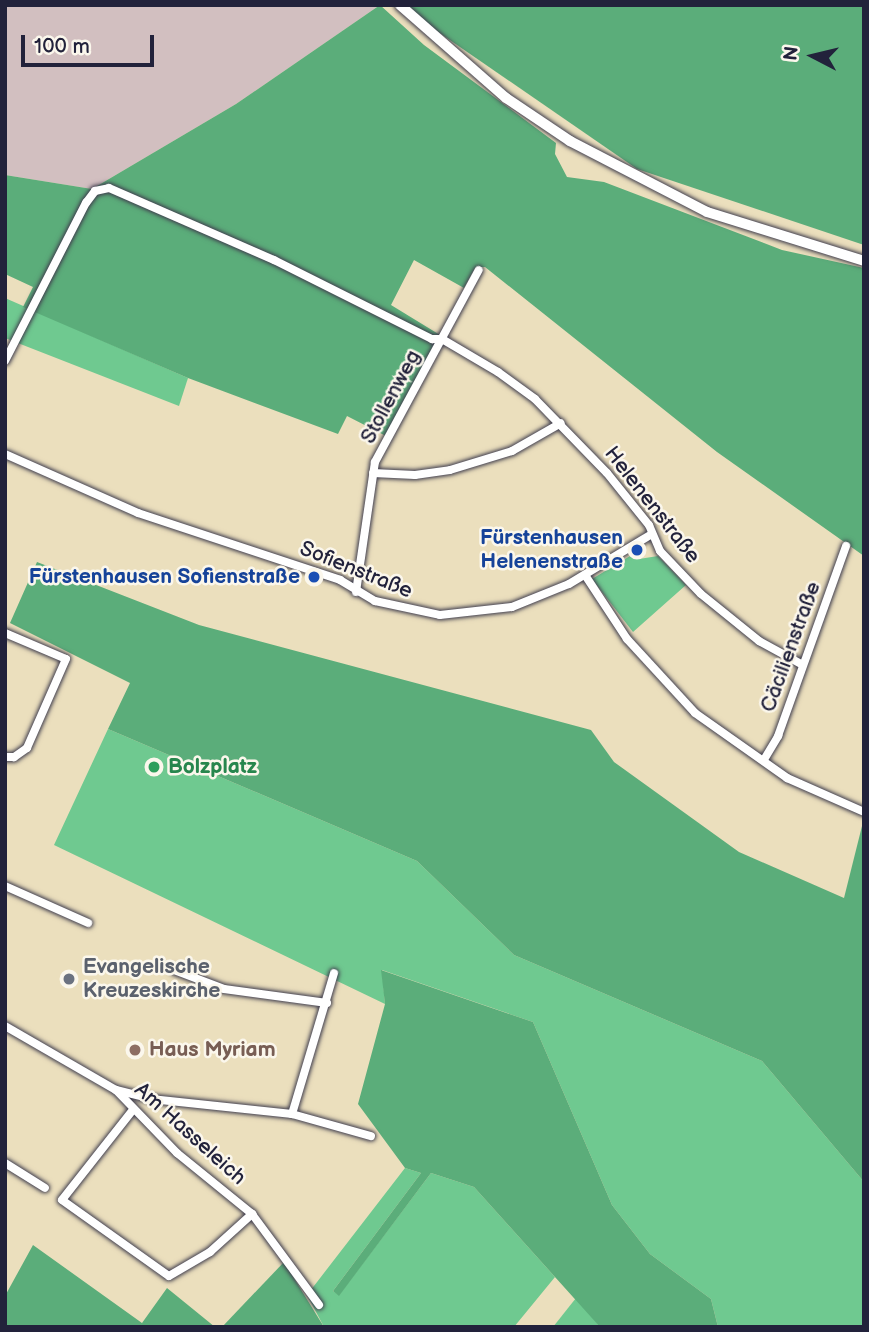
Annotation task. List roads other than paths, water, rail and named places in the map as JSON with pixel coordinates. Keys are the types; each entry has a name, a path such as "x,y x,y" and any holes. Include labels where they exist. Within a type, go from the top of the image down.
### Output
{"main road":[{"path":"400,5 506,97 570,141 706,212 864,261"}],"street":[{"name":"Helenenstraße","path":"5,361 86,203 96,191 109,188 274,260 432,339 442,339 498,372 561,424 607,473 652,534 660,551 725,615 759,641 803,665"},
{"name":"Stollenweg","path":"356,592 373,473 478,270"},
{"path":"373,473 415,475 450,470 512,451 561,424"},
{"name":"Sofienstraße","path":"5,454 93,496 340,579 356,592 410,611 475,615 512,607 585,575 652,534"},
{"name":"Cäcilienstraße","path":"765,758 803,665 846,546"},
{"path":"585,575 657,676 695,713 765,758 787,778 864,812"},
{"path":"5,633 66,659 27,748 14,757 5,757"},
{"path":"5,886 88,923"},
{"path":"174,970 224,989 327,1003"},
{"path":"292,1114 334,973"},
{"name":"Am Hasseleich","path":"5,1026 116,1090 132,1111 252,1214 319,1305"},
{"path":"116,1090 150,1099 292,1114 371,1136"},
{"path":"132,1111 62,1200 169,1276 210,1252 252,1214"},
{"path":"5,1163 45,1188"}],"place":[{"name":"Fürstenhausen Helenenstraße","path":"637,550"},
{"name":"Fürstenhausen Sofienstraße","path":"314,577"},
{"name":"Bolzplatz","path":"154,767"},
{"name":"Evangelische Kreuzeskirche","path":"69,979"},
{"name":"Haus Myriam","path":"135,1050"}]}
